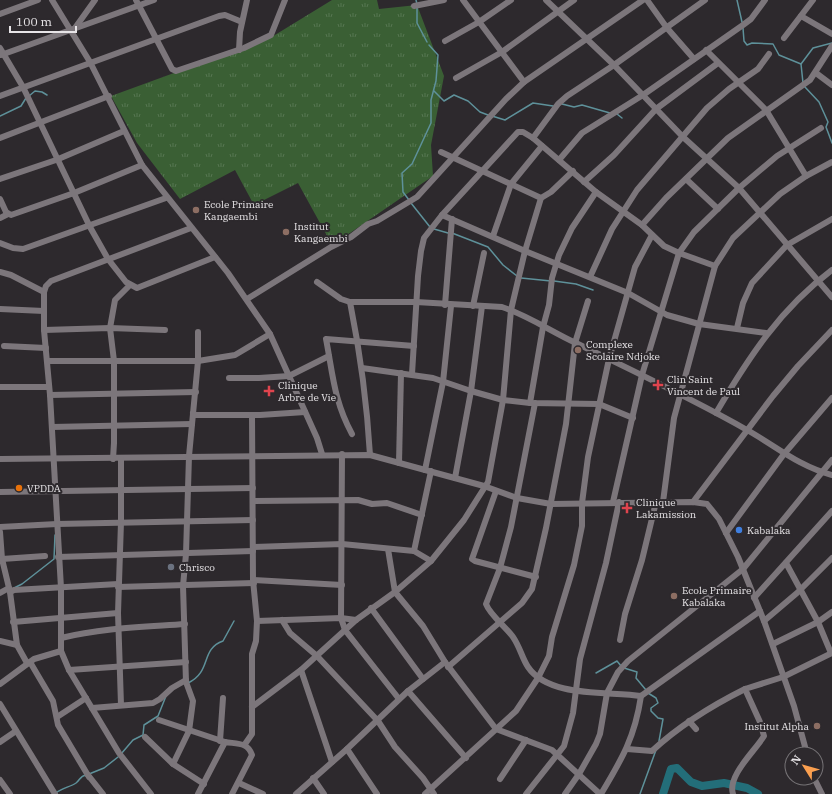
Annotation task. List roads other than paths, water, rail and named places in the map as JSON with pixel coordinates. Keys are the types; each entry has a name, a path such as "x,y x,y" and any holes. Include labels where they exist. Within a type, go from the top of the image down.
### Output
{"street":[{"path":"0,14 38,0"},
{"path":"52,0 73,28 109,96 124,132 142,165 166,198 215,257 247,299 270,334 319,442 322,454"},
{"path":"73,28 95,0"},
{"path":"2,55 137,2 154,0"},
{"path":"239,50 242,22 247,0"},
{"path":"137,2 172,68 176,71 239,50 271,36 286,0"},
{"path":"414,6 444,0"},
{"path":"463,0 524,82"},
{"path":"445,41 479,22 511,0"},
{"path":"546,0 614,65 683,137 739,188 832,297"},
{"path":"456,78 502,52 574,0"},
{"path":"247,299 351,237 368,224 410,202 427,188 491,116 524,82 643,0"},
{"path":"647,0 667,28 694,58"},
{"path":"533,138 558,104 567,96 614,65 705,0"},
{"path":"559,160 582,133 643,95 751,19 765,0"},
{"path":"784,38 813,0"},
{"path":"0,96 219,16 226,15 242,22"},
{"path":"801,16 832,34"},
{"path":"642,225 728,138 766,110 804,85 816,73 832,46"},
{"path":"0,48 2,55 23,87 38,123 90,227 108,259 130,285 137,288 215,257"},
{"path":"706,50 766,110 806,176"},
{"path":"590,276 622,212 637,190 707,108 739,82 758,69 769,54"},
{"path":"584,182 614,155 656,109 718,62"},
{"path":"816,73 832,85"},
{"path":"0,138 109,96"},
{"path":"526,794 557,755 568,738 577,691 580,659 606,563 632,418 642,375 679,253 694,232 739,188 789,147 821,128"},
{"path":"0,179 56,160 124,132"},
{"path":"412,374 416,302 421,251 424,238 442,214 518,132 523,132 533,138 596,192 642,225 664,246 715,266"},
{"path":"493,236 511,184 542,146"},
{"path":"441,152 541,198"},
{"path":"664,502 670,440 680,393 715,266 733,238 780,194 806,176 832,162"},
{"path":"0,218 8,214 12,215 74,194 142,165"},
{"path":"252,707 301,670 356,620 395,592 432,561 464,520 489,478 503,400 512,310 518,277 541,198 551,192 573,171"},
{"path":"686,179 718,209"},
{"path":"596,192 572,228 557,263 552,281 549,305 543,327 533,403 517,498 500,568 486,604 520,648 528,667 538,678 567,690 607,693 645,693 760,610"},
{"path":"0,243 13,248 23,249 90,227 166,198"},
{"path":"0,199 8,214"},
{"path":"442,214 525,251 590,276 628,293 674,317 699,324 766,333"},
{"path":"414,551 422,515 443,382 452,219"},
{"path":"737,328 749,288 787,245 832,219"},
{"path":"151,794 120,755 69,670 61,651 61,588 58,557 50,386 44,330 44,292 46,286 51,281 191,228"},
{"path":"425,794 432,792 516,711 538,678 549,656 552,637 574,565 582,526 582,503 588,456 609,359 635,267 652,235"},
{"path":"473,306 484,254"},
{"path":"716,413 736,378 766,333 785,311 817,281 832,270"},
{"path":"0,272 11,275 44,292"},
{"path":"317,282 341,299 350,302 416,302 502,307 512,310 575,343 680,393 748,430 784,454 822,472 832,475"},
{"path":"113,459 115,394 114,361 110,328 115,300 130,285"},
{"path":"296,794 378,721 408,691 446,664 500,621 528,596 536,577 551,504 569,403 575,343 588,301"},
{"path":"350,302 362,368 368,416 370,455"},
{"path":"455,478 471,391 482,306"},
{"path":"0,309 44,311"},
{"path":"44,330 110,328 165,330"},
{"path":"693,502 798,366 832,330"},
{"path":"173,764 190,731 193,701 186,682 183,586 189,489 189,456 198,361 198,332"},
{"path":"48,361 198,361 235,355 270,334"},
{"path":"352,434 336,397 326,339 414,346"},
{"path":"4,346 46,348"},
{"path":"229,378 289,376 330,356"},
{"path":"362,368 412,374 503,400 533,403 599,404 632,418"},
{"path":"400,463 401,372"},
{"path":"0,387 50,386"},
{"path":"50,395 196,392"},
{"path":"726,533 784,454 832,398"},
{"path":"193,413 195,415 252,415 305,412"},
{"path":"245,744 252,734 252,654 256,641 257,621 253,582 254,457 252,415"},
{"path":"52,427 192,424"},
{"path":"0,459 121,459 189,456 254,457 322,454 370,455 484,486 517,498 551,504 693,502 710,507 726,533 760,610 794,706 805,746"},
{"path":"342,454 341,618 345,630 399,699"},
{"path":"121,459 121,522 118,586 121,705"},
{"path":"565,794 579,774 600,734 607,693 613,680 623,667 743,569 832,460"},
{"path":"0,492 253,488"},
{"path":"496,491 472,559 536,577"},
{"path":"254,501 342,500 372,504 387,503 422,515"},
{"path":"620,640 625,614 642,560 656,502"},
{"path":"754,598 832,511"},
{"path":"0,527 121,522 253,520"},
{"path":"0,534 2,573 9,590 17,645 53,701 58,725 88,774 103,794"},
{"path":"58,557 186,554 342,544 414,551 432,561"},
{"path":"388,549 395,592 422,626 446,664 496,729 546,747 579,774 600,794 627,749 645,693"},
{"path":"2,559 45,556"},
{"path":"764,621 801,590 832,558"},
{"path":"627,749 652,751 689,721 716,704 745,689 784,677 832,653 818,622 786,563"},
{"path":"0,593 9,590 118,586 183,586 253,582 342,586"},
{"path":"371,608 423,679"},
{"path":"773,644 818,622 832,612"},
{"path":"14,622 61,620 118,613"},
{"path":"257,621 341,618 356,620"},
{"path":"282,620 290,633 317,656 378,721 395,747 423,778 432,792"},
{"path":"61,638 81,633 118,628 185,624"},
{"path":"0,641 17,645"},
{"path":"0,684 29,663 61,651"},
{"path":"69,670 186,662"},
{"path":"301,670 332,762"},
{"path":"92,708 153,703 172,688 186,682"},
{"path":"733,794 732,785 735,776 764,736 760,722 745,689"},
{"path":"408,691 466,758"},
{"path":"57,717 86,698"},
{"path":"198,794 204,784 222,741 223,698"},
{"path":"0,704 54,793"},
{"path":"159,720 222,741 245,744 252,755 239,783 232,794"},
{"path":"689,721 696,729"},
{"path":"0,742 16,731"},
{"path":"145,737 173,764 204,784"},
{"path":"500,779 526,740"},
{"path":"347,749 377,794"},
{"path":"313,778 324,794"},
{"path":"0,780 10,794"},
{"path":"239,783 263,794"}],"waterway":[{"path":"416,0 417,4"},
{"path":"737,0 742,22"},
{"path":"417,7 417,23 427,42"},
{"path":"743,28 744,41 747,45 752,43 773,44 779,55 801,64"},
{"path":"803,83 801,64 813,48 832,43"},
{"path":"409,200 403,192 402,173 412,164 431,123 431,100 436,81 438,55 429,45"},
{"path":"804,86 819,102 828,122 826,127 832,143"},
{"path":"29,96 35,91 42,92 47,95"},
{"path":"434,91 444,101 454,95 468,101 480,112 488,115"},
{"path":"0,116 21,106 26,98"},
{"path":"492,116 505,120 533,103 553,106"},
{"path":"562,104 574,107 582,105 610,113"},
{"path":"617,114 622,118"},
{"path":"411,203 430,227"},
{"path":"434,229 448,233"},
{"path":"452,233 488,247 503,265 517,276"},
{"path":"521,278 551,281"},
{"path":"554,281 576,284 593,290"},
{"path":"14,588 22,584 54,559 55,535"},
{"path":"188,683 200,673 211,649 223,641 234,621"},
{"path":"596,673 617,661 621,666"},
{"path":"624,668 637,672 636,678 646,690"},
{"path":"648,693 656,698 658,703 651,708 651,711 658,718 663,719 659,741"},
{"path":"121,754 133,740 143,735 144,725 158,716 166,696"},
{"path":"640,794 656,750"},
{"path":"89,774 104,768 118,757"},
{"path":"663,794 671,769 677,768 691,782 702,786 724,783 747,788 758,794"},
{"path":"56,793 71,786 81,777 86,775"}],"place":[{"name":"Ecole Primaire Kangaembi","path":"196,210"},
{"name":"Institut Kangaembi","path":"286,232"},
{"name":"Complexe Scolaire Ndjoke","path":"578,350"},
{"name":"Clin Saint Vincent de Paul","path":"658,385"},
{"name":"Clinique Arbre de Vie","path":"269,391"},
{"name":"VPDDA","path":"19,488"},
{"name":"Clinique Lakamission","path":"627,508"},
{"name":"Kabalaka","path":"739,530"},
{"name":"Chrisco","path":"171,567"},
{"name":"Ecole Primaire Kabalaka","path":"674,596"},
{"name":"Institut Alpha","path":"817,726"}]}
